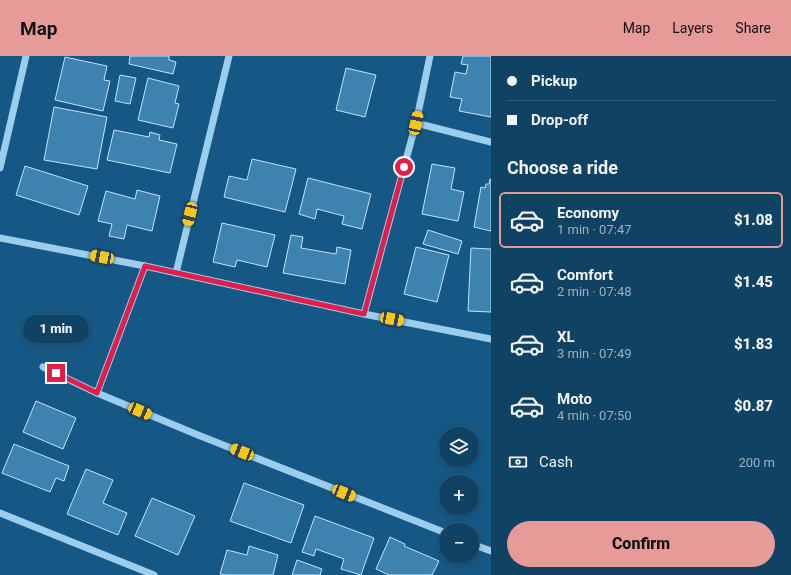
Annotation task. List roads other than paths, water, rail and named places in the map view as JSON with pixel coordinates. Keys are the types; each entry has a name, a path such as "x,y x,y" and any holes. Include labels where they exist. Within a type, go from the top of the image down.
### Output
{"street":[{"path":"0,168 26,56"},
{"path":"176,273 229,56"},
{"path":"364,314 416,123 430,56"},
{"path":"416,123 491,142"},
{"path":"0,238 145,266 364,314 491,339"},
{"path":"97,393 145,266"},
{"path":"43,366 97,393 198,435 439,530"},
{"path":"0,513 154,575"},
{"path":"479,547 491,551"}]}
